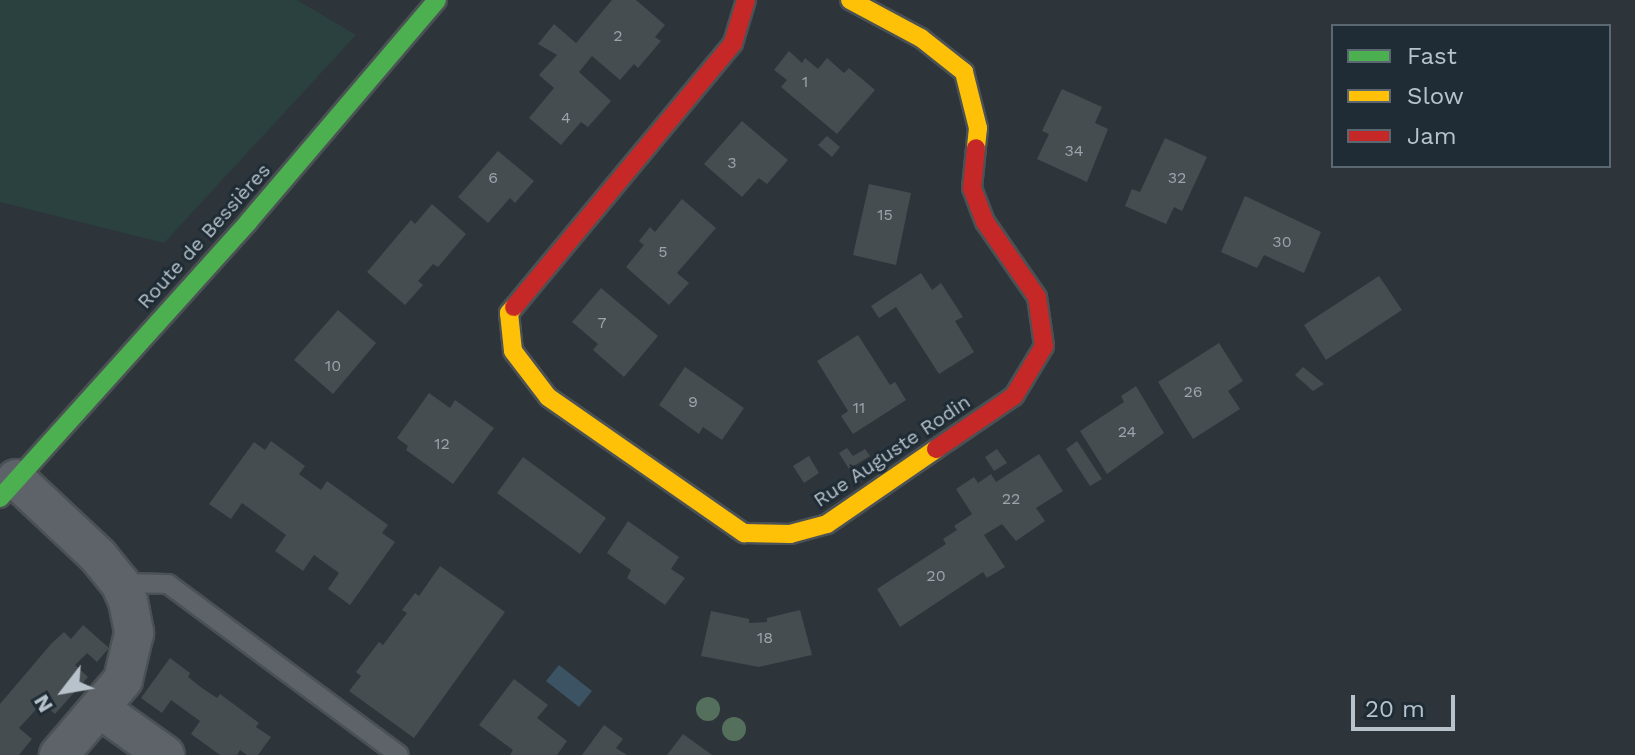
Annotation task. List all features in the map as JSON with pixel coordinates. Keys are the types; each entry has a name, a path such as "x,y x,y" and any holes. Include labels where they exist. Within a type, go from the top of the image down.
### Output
{"street":[{"name":"Route de Bessières","path":"8,489 249,221 437,0"},
{"name":"Rue Auguste Rodin","path":"746,0 733,43 509,313 513,351 548,397 744,533 759,534 790,534 827,524 1014,396 1044,346 1037,297 985,222 972,188 978,128 964,72 921,38 850,0"},
{"path":"8,489 98,556 120,583 128,601 134,633 123,680 59,755"},
{"path":"99,708 165,755"}],"lane":[{"path":"120,583 168,584 399,755"}],"green space":[{"path":"0,0 297,0 356,35 164,243 0,202"}],"water":[{"path":"559,665 592,691 579,707 546,681"}],"building":[{"path":"612,0 636,0 665,25 655,37 661,41 638,68 634,64 620,80 592,56 579,72 611,101 588,127 581,122 561,145 529,118 554,88 539,75 557,55 538,44 554,24 576,43"},
{"path":"789,51 802,63 805,58 818,69 827,58 844,73 849,68 875,90 837,134 781,87 787,80 774,70"},
{"path":"1062,89 1102,107 1095,123 1108,129 1087,182 1037,159 1049,134 1042,131"},
{"path":"742,121 788,160 767,184 759,178 742,197 704,164"},
{"path":"827,136 840,147 832,157 818,145"},
{"path":"1165,138 1207,157 1182,211 1174,207 1166,224 1125,206 1132,189 1140,192"},
{"path":"498,151 534,181 515,203 510,198 488,223 458,197"},
{"path":"869,184 911,193 896,265 853,255"},
{"path":"1245,196 1321,232 1304,273 1264,255 1257,268 1221,252"},
{"path":"682,199 716,228 677,273 689,283 669,305 626,267 644,245 639,241 650,227 655,232"},
{"path":"432,204 466,234 438,267 433,264 418,281 423,285 405,305 367,272 411,220 415,224"},
{"path":"921,273 932,290 941,283 963,317 955,321 974,352 939,374 896,307 879,318 871,306"},
{"path":"1379,276 1402,310 1326,360 1304,325"},
{"path":"601,288 658,336 624,377 593,350 598,344 572,322"},
{"path":"338,310 376,343 333,394 294,360"},
{"path":"858,335 890,385 895,382 906,400 853,434 841,416 848,411 817,361"},
{"path":"1219,343 1243,381 1228,391 1240,409 1193,439 1158,382"},
{"path":"685,367 744,408 722,440 703,427 699,434 659,405"},
{"path":"1303,367 1324,384 1313,391 1295,375"},
{"path":"1136,386 1164,433 1107,474 1080,431 1124,402 1121,396"},
{"path":"429,393 450,408 455,400 494,428 453,484 406,450 408,446 397,438"},
{"path":"271,441 305,466 299,474 321,490 327,481 388,525 382,533 395,542 350,605 328,589 339,573 314,555 303,571 275,551 286,535 242,503 231,519 209,504 254,442 265,450"},
{"path":"1077,441 1102,479 1090,486 1066,449"},
{"path":"847,448 853,456 865,449 870,456 849,469 839,453"},
{"path":"997,449 1007,463 994,471 985,457"},
{"path":"1039,454 1063,491 1036,508 1045,521 1016,541 1002,524 984,535 1005,567 987,578 983,572 900,627 877,589 946,544 943,539 957,530 954,526 972,514 956,489 974,477 978,483 991,474 996,482"},
{"path":"809,456 819,473 804,483 793,466"},
{"path":"523,457 606,518 580,554 497,493"},
{"path":"628,521 679,557 671,569 685,578 665,605 627,578 631,570 607,553"},
{"path":"440,566 505,612 414,738 349,691 361,676 356,672 379,642 383,645 407,613 402,610 415,593 419,596"},
{"path":"800,610 812,655 759,667 701,656 711,611 749,619 749,623 767,622 767,618"},
{"path":"83,625 109,648 97,662 87,653 75,665 88,677 55,714 42,703 19,728 32,739 19,755 0,755 0,704 51,644 64,632 71,639"},
{"path":"170,658 190,673 188,677 202,688 217,698 220,694 259,723 256,727 271,737 258,755 247,755 240,750 237,755 220,755 191,734 200,721 171,700 162,713 141,698"},
{"path":"514,679 548,705 537,718 567,741 557,755 510,755 513,750 479,725"},
{"path":"604,725 623,739 616,748 627,755 582,755"},
{"path":"683,734 712,755 667,755"}],"traffic: fast":[{"path":"0,498 249,221 437,0"}],"traffic: slow":[{"path":"850,0 921,38 964,72 978,128 976,148"},
{"path":"514,307 509,313 513,351 548,397 744,533 790,534 827,524 936,449"}],"traffic: jam":[{"path":"514,307 733,43 746,0"},
{"path":"936,449 1014,396 1044,346 1037,297 985,222 972,188 976,148"}]}
